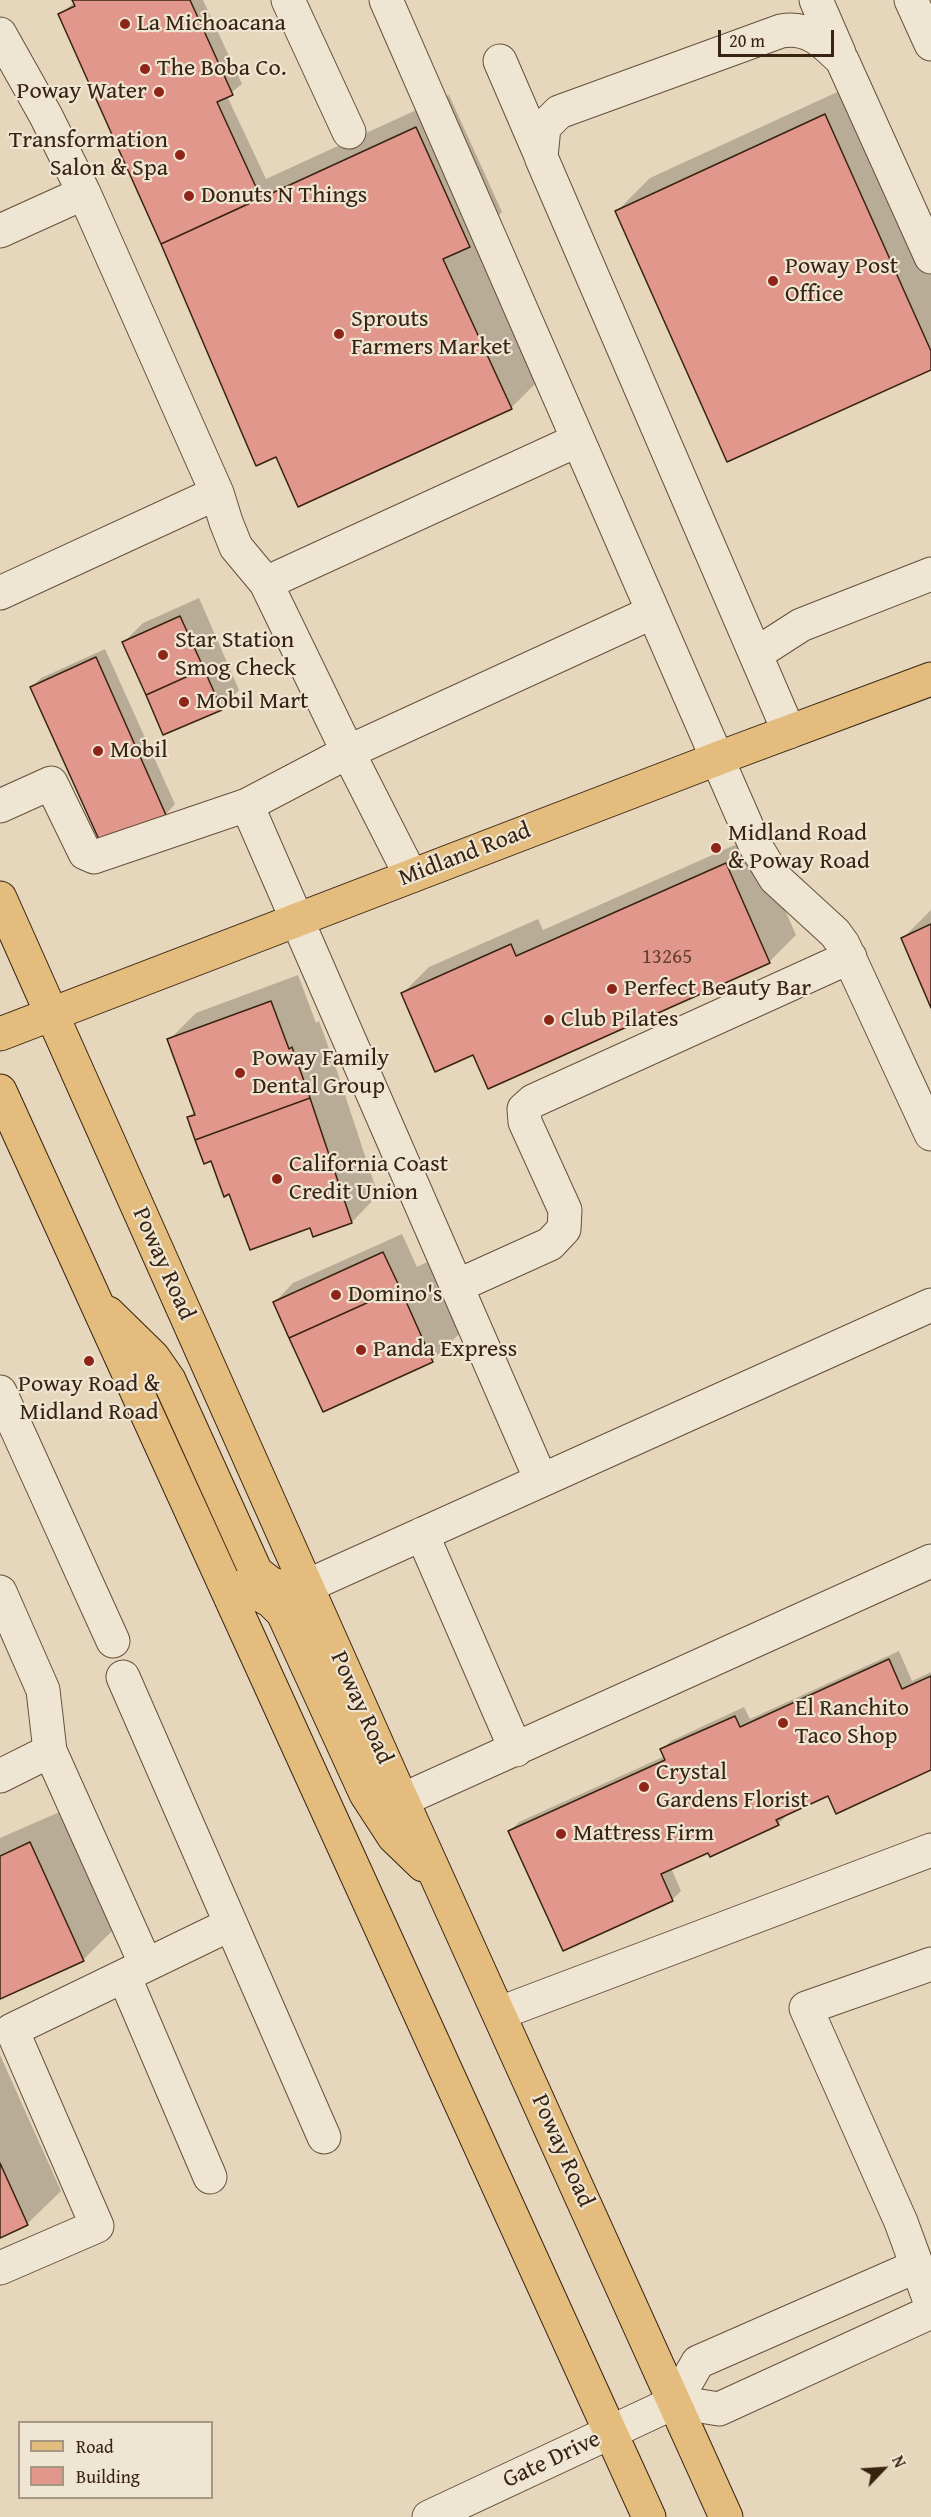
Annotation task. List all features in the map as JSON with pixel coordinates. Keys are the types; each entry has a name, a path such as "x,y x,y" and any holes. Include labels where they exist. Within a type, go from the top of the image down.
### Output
{"main road":[{"name":"Midland Road","path":"0,1034 931,679"},
{"name":"Poway Road","path":"0,898 402,1800 726,2517"},
{"path":"0,1091 649,2517"},
{"path":"96,1302 153,1357 170,1380 256,1572 270,1583 288,1590 304,1589 307,1586"},
{"path":"228,1592 244,1586 271,1600 283,1613 366,1794 394,1837 439,1881"}],"street":[{"path":"288,0 349,132"},
{"path":"386,0 719,758 755,845 775,878 835,933 850,957 931,1134"},
{"path":"816,0 931,257"},
{"path":"911,0 931,44"},
{"path":"541,157 544,127 559,112 781,31 793,29 805,31 822,40 842,60"},
{"path":"0,34 46,116 84,193 217,493 236,547 266,583 411,876"},
{"path":"500,61 789,732"},
{"path":"0,231 84,193"},
{"path":"266,583 578,440"},
{"path":"0,593 217,493"},
{"path":"756,654 801,625 931,574"},
{"path":"0,806 51,783 85,854 94,857 247,805 348,752 653,612"},
{"path":"247,805 541,1480"},
{"path":"457,1286 550,1244 564,1229 565,1210 525,1122 524,1109 532,1101 850,957"},
{"path":"307,1586 931,1305"},
{"path":"0,1392 113,1641"},
{"path":"422,1534 516,1750"},
{"path":"402,1800 931,1561"},
{"path":"0,1592 12,1654 43,1690 50,1751 135,1970 210,2177"},
{"path":"123,1677 324,2137"},
{"path":"0,1776 50,1751"},
{"path":"500,2013 931,1850"},
{"path":"0,2268 97,2226 12,2030 231,1924"},
{"path":"931,1964 806,2008 901,2222 931,2304"},
{"path":"917,2266 698,2362 675,2402 720,2409 931,2312"},
{"name":"Gate Drive","path":"429,2517 675,2402"}],"building":[{"path":"72,0 190,0 233,95 217,102 261,198 161,244 58,14 75,6"},
{"name":"Poway Post Office","path":"825,114 931,351 931,370 727,462 615,211"},
{"name":"Sprouts Farmers Market","path":"416,127 470,247 443,259 512,409 298,507 276,457 256,466 161,244"},
{"name":"Star Station Smog Check","path":"180,616 204,669 146,695 122,642"},
{"name":"Mobil","path":"96,657 166,815 101,844 30,687"},
{"name":"Mobil Mart","path":"204,669 222,710 163,735 146,695"},
{"path":"726,863 770,963 488,1089 473,1055 435,1072 401,993 511,944 516,956"},
{"path":"931,924 931,1008 901,938"},
{"name":"Poway Family Dental Group","path":"271,1001 289,1049 292,1047 310,1098 195,1140 187,1117 195,1115 167,1039"},
{"name":"California Coast Credit Union","path":"310,1098 352,1223 313,1237 310,1228 250,1250 229,1194 224,1197 211,1161 204,1164 195,1140"},
{"name":"Domino's","path":"383,1252 400,1288 289,1338 273,1302"},
{"name":"Panda Express","path":"400,1288 433,1362 323,1412 289,1338"},
{"path":"889,1659 902,1689 931,1676 931,1770 836,1814 828,1796 776,1820 779,1825 710,1857 708,1853 661,1874 673,1901 563,1951 508,1831 665,1760 660,1749 735,1716 740,1727"},
{"path":"30,1842 84,1961 0,1999 0,1856"},
{"path":"0,2163 28,2225 0,2238"}],"place":[{"name":"La Michoacana","path":"125,24"},
{"name":"The Boba Co.","path":"145,69"},
{"name":"Poway Water","path":"159,92"},
{"name":"Transformation Salon & Spa","path":"180,155"},
{"name":"Donuts N Things","path":"189,196"},
{"name":"Poway Post Office","path":"773,281"},
{"name":"Sprouts Farmers Market","path":"339,334"},
{"name":"Star Station Smog Check","path":"163,655"},
{"name":"Mobil Mart","path":"184,702"},
{"name":"Mobil","path":"98,751"},
{"name":"Midland Road & Poway Road","path":"716,848"},
{"name":"Perfect Beauty Bar","path":"612,989"},
{"name":"Club Pilates","path":"549,1020"},
{"name":"Poway Family Dental Group","path":"240,1073"},
{"name":"California Coast Credit Union","path":"277,1179"},
{"name":"Domino's","path":"336,1295"},
{"name":"Panda Express","path":"361,1350"},
{"name":"Poway Road & Midland Road","path":"89,1361"},
{"name":"El Ranchito Taco Shop","path":"783,1723"},
{"name":"Crystal Gardens Florist","path":"644,1787"},
{"name":"Mattress Firm","path":"561,1834"}]}
